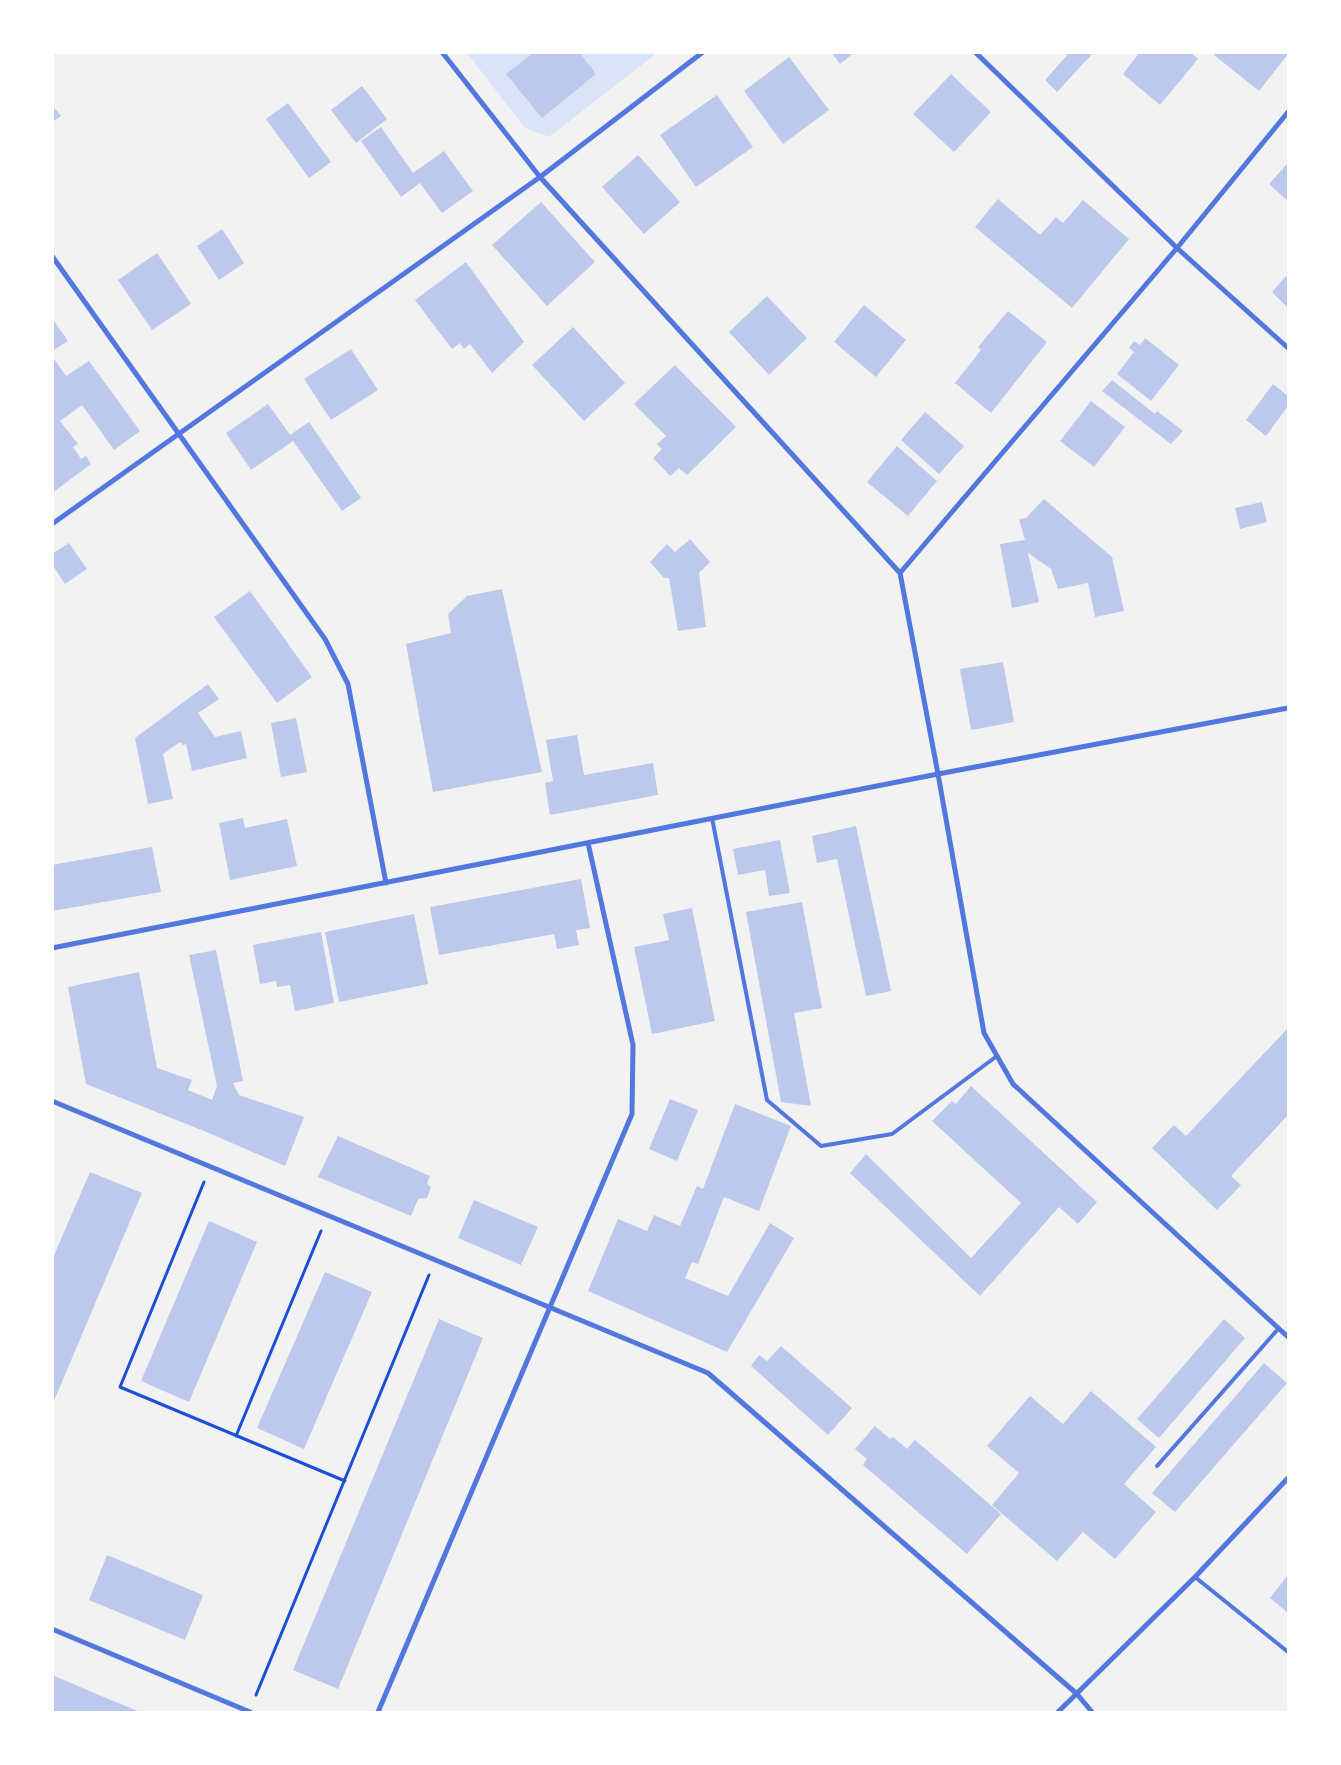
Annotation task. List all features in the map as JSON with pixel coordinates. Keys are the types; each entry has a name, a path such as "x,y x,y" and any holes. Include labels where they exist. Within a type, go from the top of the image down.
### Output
{"street":[{"path":"442,52 540,178 900,572 984,1033 1013,1084 1288,1337"},
{"path":"52,524 540,178 703,52"},
{"path":"975,52 1178,248 1288,348"},
{"path":"900,572 1178,248 1288,112"},
{"path":"52,256 325,639 348,684 386,883"},
{"path":"52,948 938,774 1288,708"},
{"path":"378,1712 632,1114 633,1045 588,843"},
{"path":"52,1101 708,1373 1077,1694 1092,1712"},
{"path":"1058,1712 1195,1577 1288,1478"},
{"path":"52,1629 249,1712"}],"lane":[{"path":"712,818 768,1100 821,1146 892,1134 997,1056"},
{"path":"1157,1466 1278,1328"},
{"path":"1195,1577 1288,1652"}],"path":[{"path":"210,1167 120,1387 344,1481"},
{"path":"236,1436 327,1216"},
{"path":"249,1712 435,1261"}],"shaded area":[{"path":"467,53 657,53 549,137 525,128"}],"building":[{"path":"534,52 579,52 596,74 542,118 506,74"},
{"path":"831,52 855,52 840,64"},
{"path":"1070,52 1094,52 1057,92 1045,80"},
{"path":"1140,52 1190,52 1198,59 1160,105 1123,74"},
{"path":"1216,52 1288,52 1288,54 1259,91 1214,55"},
{"path":"789,57 829,110 783,144 744,91"},
{"path":"951,74 991,112 954,152 913,114"},
{"path":"362,86 387,119 356,143 331,110"},
{"path":"717,95 753,147 696,187 660,135"},
{"path":"288,103 331,162 309,178 266,119"},
{"path":"52,105 61,116 52,122"},
{"path":"381,127 413,173 444,151 473,191 442,213 420,183 401,197 361,141"},
{"path":"638,155 680,202 644,234 602,187"},
{"path":"1288,163 1288,201 1269,184"},
{"path":"998,199 1040,235 1056,217 1063,223 1083,200 1129,239 1072,308 975,227"},
{"path":"541,202 595,262 547,306 492,245"},
{"path":"222,229 244,263 219,280 197,246"},
{"path":"157,253 191,304 152,330 118,280"},
{"path":"466,262 524,342 492,373 470,344 464,349 460,343 452,349 415,300"},
{"path":"1286,276 1288,279 1288,308 1272,292"},
{"path":"767,296 807,338 769,375 729,332"},
{"path":"864,305 906,340 876,377 834,342"},
{"path":"1008,311 1047,342 991,413 955,383 981,350 978,347"},
{"path":"52,318 68,341 52,351"},
{"path":"573,327 625,383 584,421 532,365"},
{"path":"1145,338 1179,365 1151,401 1117,374 1134,352 1129,348 1134,341 1140,345"},
{"path":"351,349 378,390 331,420 304,379"},
{"path":"52,356 66,376 89,361 140,431 114,450 82,405 60,421 78,444 73,447 81,459 86,456 91,464 52,493"},
{"path":"675,365 736,427 687,475 679,468 670,476 653,458 662,449 657,444 666,436 634,404"},
{"path":"1112,380 1155,414 1157,411 1183,431 1171,444 1102,391"},
{"path":"1273,384 1288,396 1288,406 1266,436 1246,420"},
{"path":"1091,401 1125,427 1094,467 1060,441"},
{"path":"268,404 290,435 309,422 361,498 342,511 293,441 251,470 226,433"},
{"path":"925,412 964,446 939,474 901,440"},
{"path":"897,446 937,481 908,516 867,482"},
{"path":"1044,499 1112,557 1124,611 1095,617 1088,583 1058,589 1051,569 1028,553 1039,602 1012,608 1000,544 1025,540 1019,519 1026,518"},
{"path":"1262,502 1267,522 1240,529 1235,508"},
{"path":"690,539 710,562 699,573 706,627 678,631 669,578 664,578 650,562 667,544 675,552"},
{"path":"69,543 87,569 65,584 52,564 52,554"},
{"path":"502,589 542,772 433,792 406,644 451,633 448,614 467,596"},
{"path":"250,591 312,677 277,703 214,617"},
{"path":"1003,662 1014,722 971,730 960,669"},
{"path":"208,684 219,699 198,713 215,737 241,731 247,758 192,771 186,744 183,745 180,742 163,754 173,799 148,804 135,738"},
{"path":"296,718 307,772 281,777 271,723"},
{"path":"577,735 584,775 653,763 658,795 550,815 545,783 553,781 546,740"},
{"path":"243,818 245,828 287,819 297,866 230,880 219,823"},
{"path":"856,826 891,991 866,996 837,859 817,863 812,836"},
{"path":"780,840 790,893 769,896 765,870 738,875 733,849"},
{"path":"152,847 161,892 52,911 52,865"},
{"path":"581,879 590,928 576,930 579,945 557,949 554,934 439,955 430,907"},
{"path":"802,902 822,1008 794,1013 811,1106 781,1102 746,912"},
{"path":"692,908 715,1021 652,1034 634,947 669,940 663,914"},
{"path":"414,914 428,984 339,1002 325,932"},
{"path":"321,932 334,1003 295,1011 290,985 277,987 276,981 260,984 253,945"},
{"path":"216,950 243,1081 233,1083 239,1095 304,1117 285,1166 204,1131 86,1084 68,987 139,972 157,1068 192,1080 188,1090 212,1100 217,1086 189,955"},
{"path":"1288,1028 1288,1115 1231,1176 1241,1185 1217,1210 1152,1148 1174,1125 1186,1136"},
{"path":"971,1086 1097,1202 1078,1224 1059,1207 980,1296 850,1173 866,1154 971,1258 1021,1203 932,1121 952,1101 956,1104"},
{"path":"670,1099 698,1110 677,1161 649,1149"},
{"path":"735,1104 791,1126 759,1211 724,1197 698,1264 692,1262 685,1278 728,1296 770,1223 794,1238 727,1352 588,1291 618,1219 647,1231 654,1215 680,1226 697,1186 703,1189"},
{"path":"338,1136 430,1176 427,1184 431,1187 427,1198 418,1199 411,1216 318,1177"},
{"path":"90,1172 142,1193 53,1403 52,1260"},
{"path":"474,1200 538,1227 521,1265 458,1238"},
{"path":"209,1221 257,1242 189,1402 141,1381"},
{"path":"325,1272 372,1292 304,1449 257,1428"},
{"path":"439,1319 483,1338 338,1689 293,1670"},
{"path":"1224,1319 1245,1338 1159,1438 1137,1419"},
{"path":"781,1346 852,1408 828,1435 751,1366 759,1355 767,1361"},
{"path":"1264,1363 1287,1383 1175,1512 1152,1493"},
{"path":"1091,1391 1156,1447 1124,1484 1156,1512 1115,1559 1083,1532 1057,1561 992,1505 1019,1473 987,1446 1030,1396 1063,1424"},
{"path":"875,1426 890,1439 893,1437 907,1449 915,1440 1001,1514 967,1554 863,1465 867,1459 855,1449"},
{"path":"107,1555 203,1595 185,1640 89,1600"},
{"path":"1288,1575 1288,1613 1270,1598"},
{"path":"52,1675 140,1712 52,1712 54,1701 52,1700"}]}
